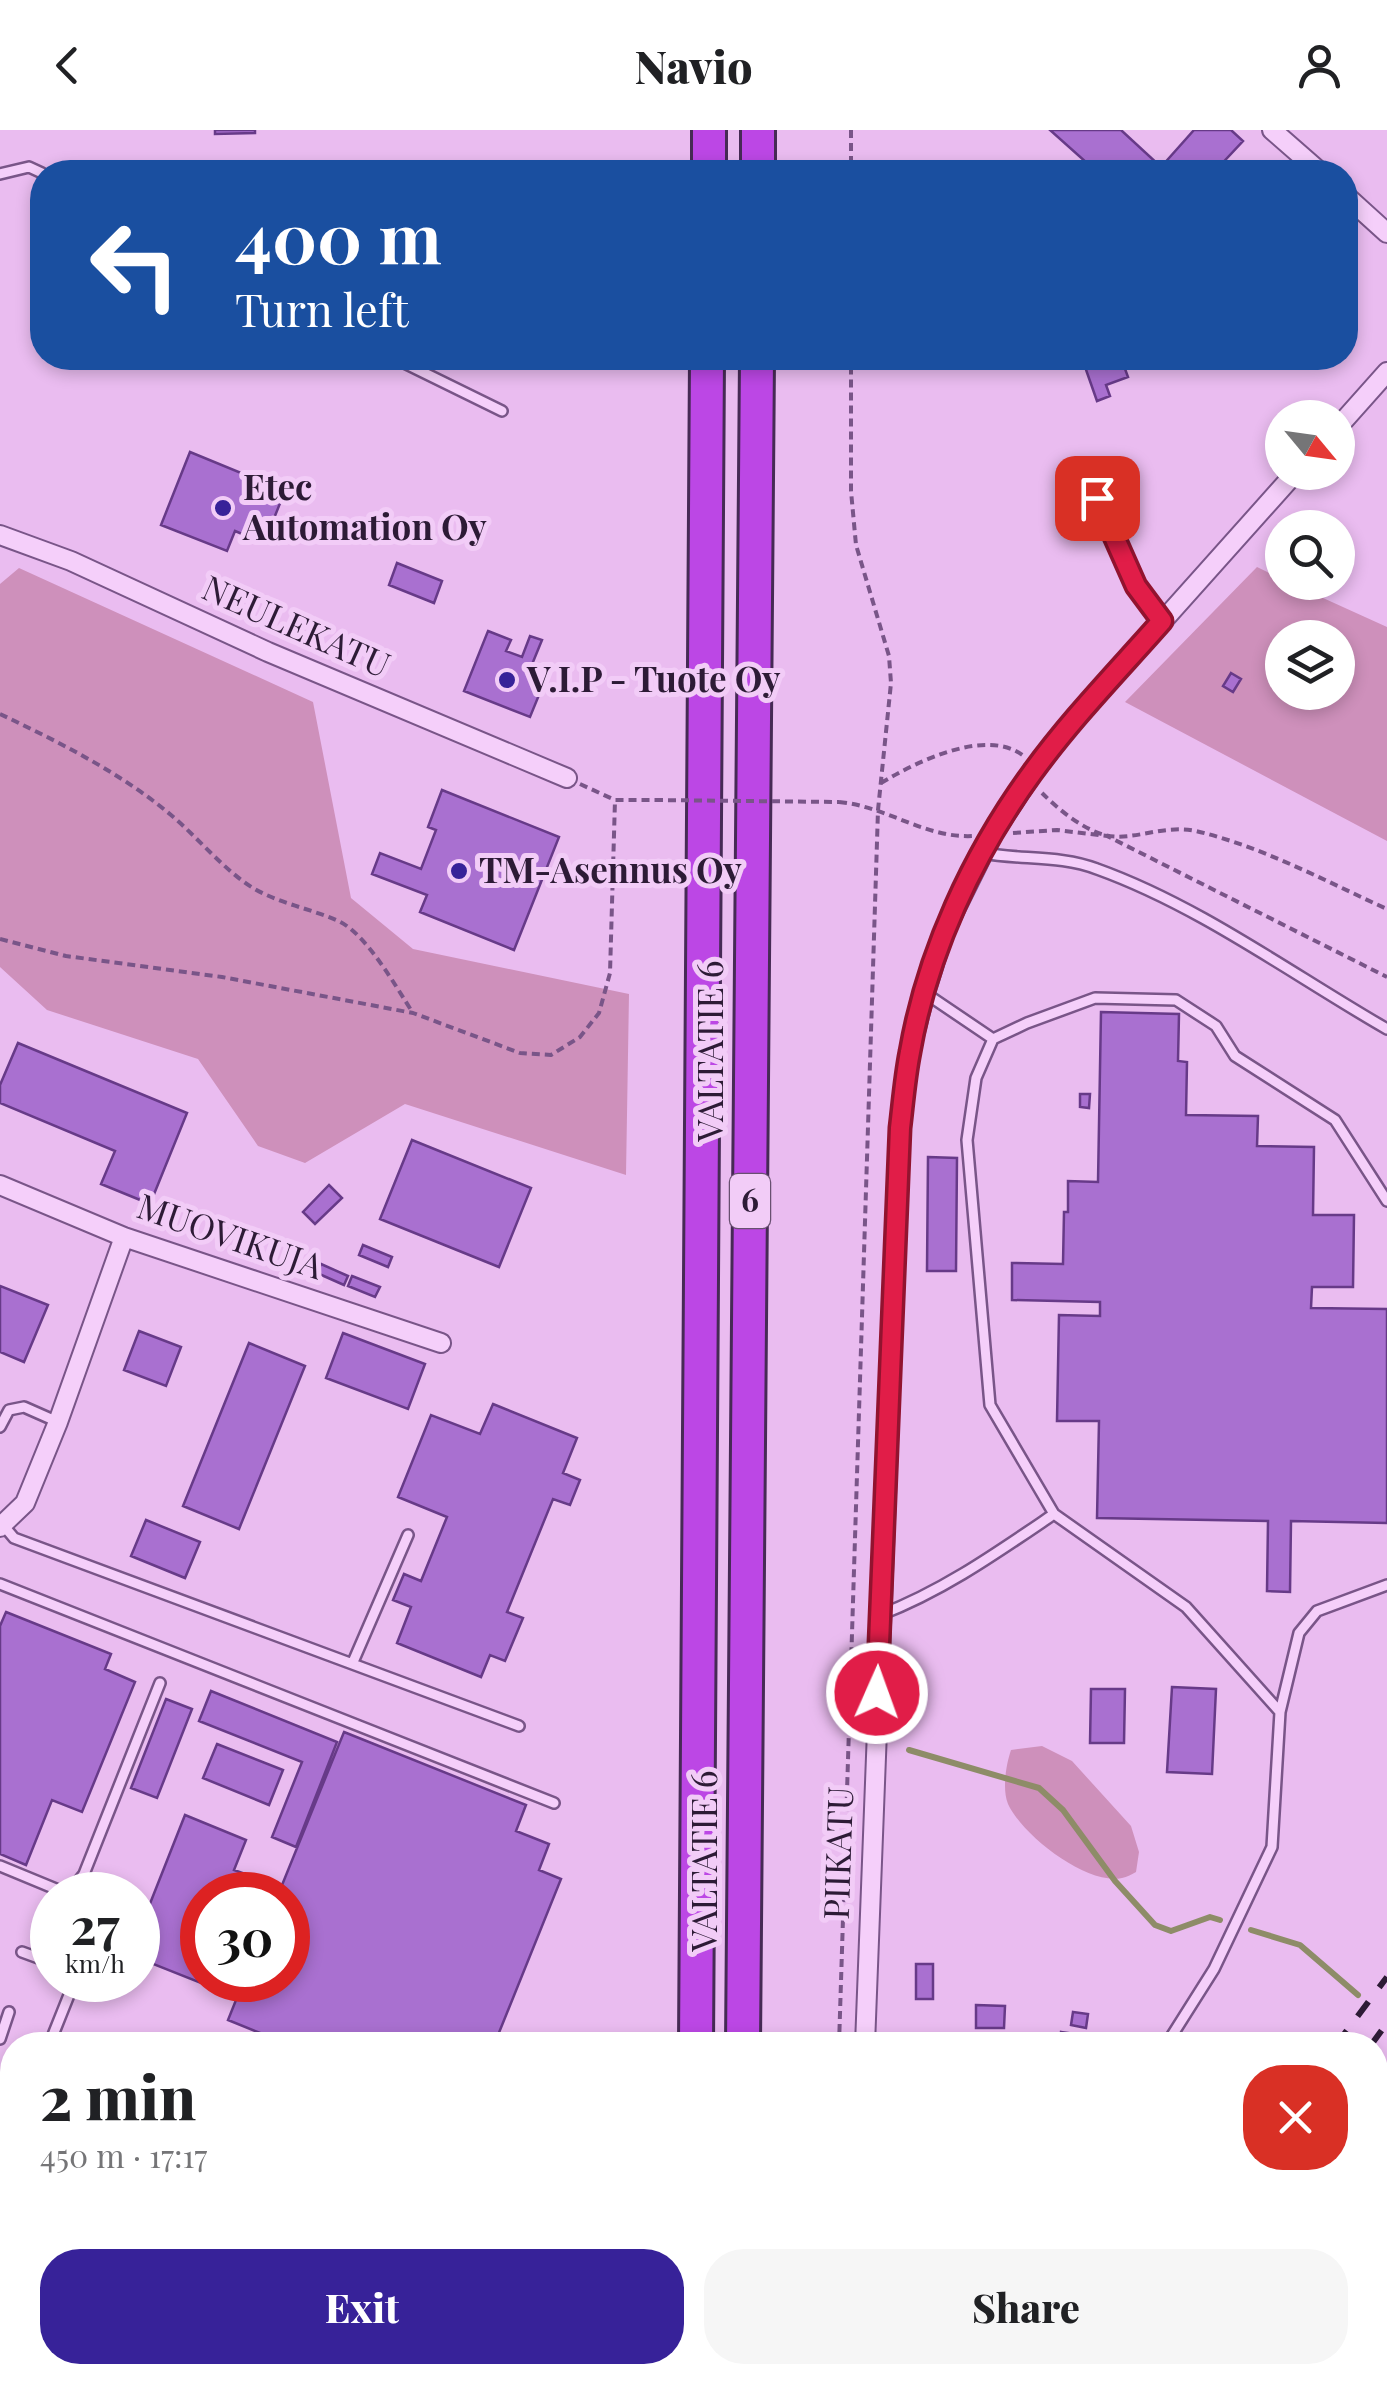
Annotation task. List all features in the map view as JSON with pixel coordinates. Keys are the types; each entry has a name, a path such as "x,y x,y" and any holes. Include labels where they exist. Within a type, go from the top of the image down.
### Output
{"highway":[{"path":"709,160 710,130"},
{"path":"758,130 758,160"},
{"name":"VALTATIE 6","path":"696,2032 708,370"},
{"name":"VALTATIE 6","path":"743,2032 757,370"}],"street":[{"path":"1272,130 1306,160"},
{"path":"1358,207 1387,233"},
{"path":"1355,408 1387,372"},
{"name":"PIIKATU","path":"865,2032 900,1128 910,1051 925,992 944,932 984,853 1032,774 1069,726 1280,490"},
{"name":"NEULEKATU","path":"0,535 71,561 268,652 567,778"},
{"name":"MUOVIKUJA","path":"0,1184 124,1236 441,1343"},
{"path":"2,1527 25,1502 58,1422 124,1236"}],"lane":[{"path":"0,174 30,169"},
{"path":"418,370 502,412"},
{"path":"1097,498 1136,586 1162,621"},
{"path":"984,853 1058,859 1096,868 1159,896 1387,1029"},
{"path":"925,992 993,1040"},
{"path":"1280,1712 1186,1607 1054,1514 990,1405 968,1140 976,1078 993,1040 1027,1023 1095,998 1176,1000 1216,1026 1235,1056 1335,1120 1387,1202"},
{"path":"0,1428 9,1410 24,1408 58,1422"},
{"path":"880,1615 915,1602 1054,1514"},
{"path":"2,1527 14,1538 519,1726"},
{"path":"353,1662 408,1535"},
{"path":"0,1584 554,1804"},
{"path":"1174,2032 1214,1970 1272,1847 1280,1712 1300,1632 1317,1611 1387,1585"},
{"path":"0,1866 68,1894 84,1874 160,1683"},
{"path":"22,1952 30,1955"},
{"path":"54,2032 66,2002"},
{"path":"2,2032 8,2012"}],"path":[{"path":"851,130 851,160"},
{"path":"838,2032 878,810 891,683 889,656 856,545 851,491 852,370"},
{"path":"0,714 123,780 173,816 200,846 248,885 301,909 340,921 362,942 412,1013"},
{"path":"881,784 910,766 947,751 974,746 1016,750 1025,756 1041,792 1053,804 1106,836 1170,827 1197,832 1285,861 1387,909"},
{"path":"567,778 614,800 839,802 878,810"},
{"path":"0,939 66,956 222,977 412,1013 520,1053 551,1055 580,1037 599,1014 610,973 614,800"}],"shaded area":[{"path":"1257,567 1265,571 1265,600 1327,600 1387,627 1387,841 1125,702"},
{"path":"19,568 313,702 351,898 413,949 629,994 626,1175 405,1104 305,1163 258,1146 198,1059 47,1010 0,967 0,584"},
{"path":"1042,1746 1072,1761 1131,1826 1139,1852 1136,1872 1122,1878 1091,1874 1057,1856 1015,1816 1005,1791 1011,1750"}],"building":[{"path":"215,130 255,130 255,133 215,134"},
{"path":"1050,130 1121,130 1153,160 1084,160"},
{"path":"1194,130 1231,130 1243,141 1225,160 1167,160"},
{"path":"1086,370 1125,370 1128,377 1106,385 1110,396 1097,401"},
{"name":"Etec Automation Oy","path":"190,452 285,491 264,543 235,531 227,551 161,525"},
{"path":"397,563 442,581 434,603 389,585"},
{"name":"V.I.P - Tuote Oy","path":"488,631 511,640 506,651 522,657 530,636 542,640 533,662 550,668 530,717 464,691"},
{"path":"1231,673 1241,679 1233,692 1223,686"},
{"name":"TM-Asennus Oy","path":"442,790 559,837 514,950 420,912 427,895 372,874 380,853 421,869 436,830 428,827"},
{"path":"1101,1012 1179,1014 1178,1061 1187,1062 1186,1115 1258,1116 1257,1146 1314,1147 1313,1215 1354,1215 1353,1287 1312,1287 1311,1308 1387,1309 1387,1523 1291,1521 1290,1592 1267,1591 1268,1521 1097,1518 1099,1421 1057,1421 1059,1315 1100,1316 1100,1302 1012,1300 1012,1263 1063,1264 1068,1181 1098,1182"},
{"path":"18,1043 187,1113 150,1204 101,1184 115,1151 0,1103 0,1085"},
{"path":"1080,1094 1090,1094 1089,1108 1080,1107"},
{"path":"412,1140 531,1188 499,1267 380,1219"},
{"path":"928,1157 957,1158 956,1271 927,1271"},
{"path":"329,1185 342,1198 315,1224 303,1212"},
{"path":"363,1245 392,1257 388,1267 359,1255"},
{"path":"321,1264 348,1276 344,1285 317,1273"},
{"path":"352,1276 380,1287 375,1297 348,1286"},
{"path":"0,1286 48,1305 24,1362 0,1352"},
{"path":"139,1331 181,1347 166,1386 124,1370"},
{"path":"343,1333 425,1364 408,1409 326,1378"},
{"path":"249,1343 305,1366 239,1529 183,1506"},
{"path":"493,1404 577,1438 563,1473 580,1480 570,1505 553,1499 507,1612 523,1618 505,1661 490,1655 481,1677 397,1643 411,1607 393,1600 404,1574 421,1581 447,1517 398,1497 431,1415 480,1434"},
{"path":"146,1520 200,1542 185,1578 131,1556"},
{"path":"6,1612 111,1654 105,1669 135,1682 82,1812 52,1800 26,1865 0,1854 0,1626"},
{"path":"1172,1687 1216,1689 1212,1774 1167,1772"},
{"path":"1091,1689 1125,1689 1124,1743 1090,1743"},
{"path":"211,1691 337,1742 296,1847 272,1837 302,1762 199,1721"},
{"path":"166,1699 192,1709 157,1798 131,1788"},
{"path":"344,1732 526,1805 516,1831 549,1844 539,1870 561,1879 499,2032 258,2032 228,2020 235,2002 310,2002 310,1872 287,1872"},
{"path":"217,1744 283,1770 269,1805 203,1778"},
{"path":"185,1815 246,1840 234,1870 240,1872 180,1872 180,1975 160,1967 160,1878"},
{"path":"916,1964 933,1964 933,1999 916,1999"},
{"path":"976,2005 1005,2006 1004,2028 976,2028"},
{"path":"1073,2012 1088,2014 1086,2028 1071,2025"}],"waterway":[{"path":"909,1750 1039,1788 1063,1810 1115,1881 1155,1925 1171,1931 1210,1917 1220,1920"},
{"path":"1251,1930 1300,1945 1358,1995"}],"railway":[{"path":"1346,2032 1387,1977"},
{"path":"1380,2032 1387,2023"}],"place":[{"name":"Etec Automation Oy","path":"223,508"},
{"name":"V.I.P - Tuote Oy","path":"507,680"},
{"name":"TM-Asennus Oy","path":"459,871"}],"route":[{"path":"877,1693 900,1128 910,1051 925,992 944,932 992,835 1069,726 1162,621 1136,586 1097,498"}]}
